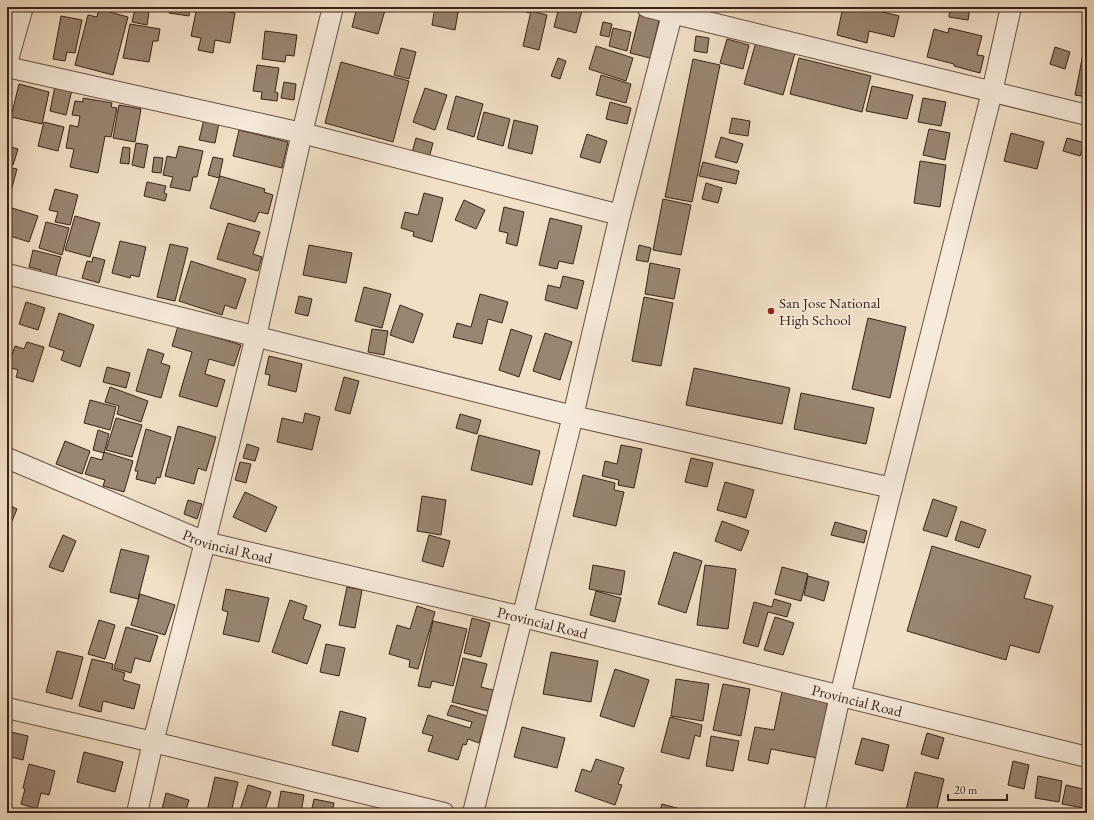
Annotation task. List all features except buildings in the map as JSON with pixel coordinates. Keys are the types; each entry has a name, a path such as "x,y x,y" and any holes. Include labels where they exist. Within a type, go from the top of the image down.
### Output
{"street":[{"path":"7,63 23,7"},
{"path":"138,813 153,742 205,542 256,336 302,134 333,7"},
{"path":"648,7 673,10 1087,115"},
{"path":"814,813 840,696 992,92 1011,7"},
{"path":"473,813 573,416 620,215 673,10"},
{"path":"7,67 302,134 620,215"},
{"path":"7,274 573,416 892,488"},
{"name":"Provincial Road","path":"7,458 205,542 523,617 1087,757"},
{"path":"7,708 444,813"}],"place":[{"name":"San Jose National High School","path":"771,311"}]}
